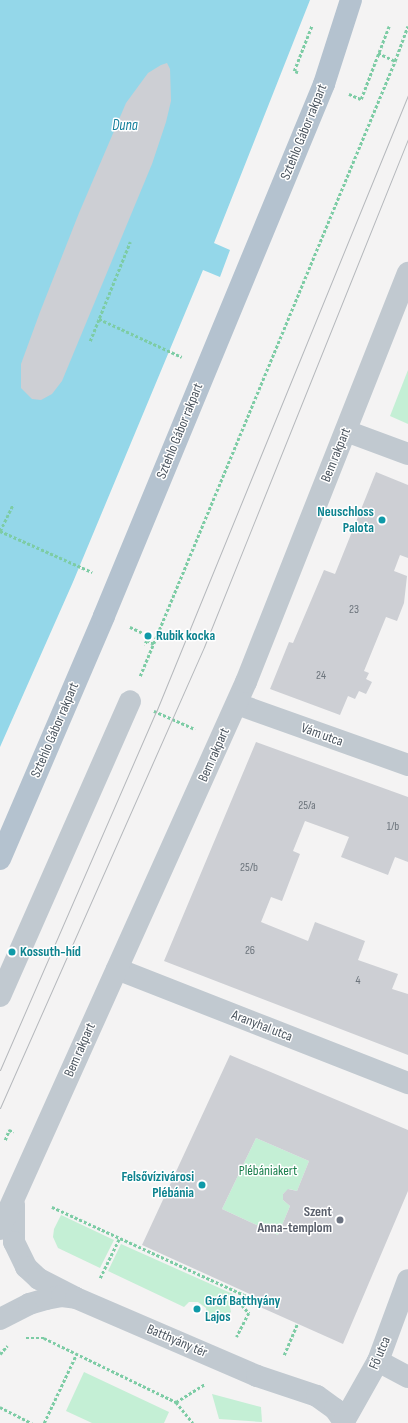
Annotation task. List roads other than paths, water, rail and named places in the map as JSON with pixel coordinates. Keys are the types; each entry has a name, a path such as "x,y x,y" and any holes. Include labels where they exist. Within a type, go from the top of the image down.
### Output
{"main road":[{"name":"Sztehlo Gábor rakpart","path":"0,859 104,616 324,84 351,0"}],"street":[{"name":"Bem rakpart","path":"0,1229 237,704 408,273"},
{"path":"346,431 408,454"},
{"path":"0,996 130,701"},
{"name":"Vám utca","path":"237,704 408,766"},
{"name":"Aranyhal utca","path":"117,969 408,1083"},
{"path":"14,1198 14,1242 26,1267 39,1279 76,1298"},
{"name":"Fő utca","path":"344,1422 378,1361 408,1280"},
{"name":"Batthyány tér","path":"0,1319 29,1304 46,1299 62,1296 76,1298 258,1376 317,1396 335,1408 344,1422"},
{"path":"378,1361 408,1376"}],"water":[{"name":"Duna","path":"0,0 310,0 214,243 230,250 220,277 203,270 73,582 0,747"}],"tram line":[{"path":"0,1070 156,712 408,95"},
{"path":"0,1108 204,647 408,139"}],"place":[{"name":"Neuschloss Palota","path":"382,520"},
{"name":"Rubik kocka","path":"148,636"},
{"name":"Kossuth-híd","path":"12,952"},
{"name":"Felsővízivárosi Plébánia","path":"202,1185"},
{"name":"Szent Anna-templom","path":"340,1220"},
{"name":"Gróf Batthyány Lajos","path":"197,1309"}],"park label":[{"name":"Plébániakert","path":"268,1171"}]}
